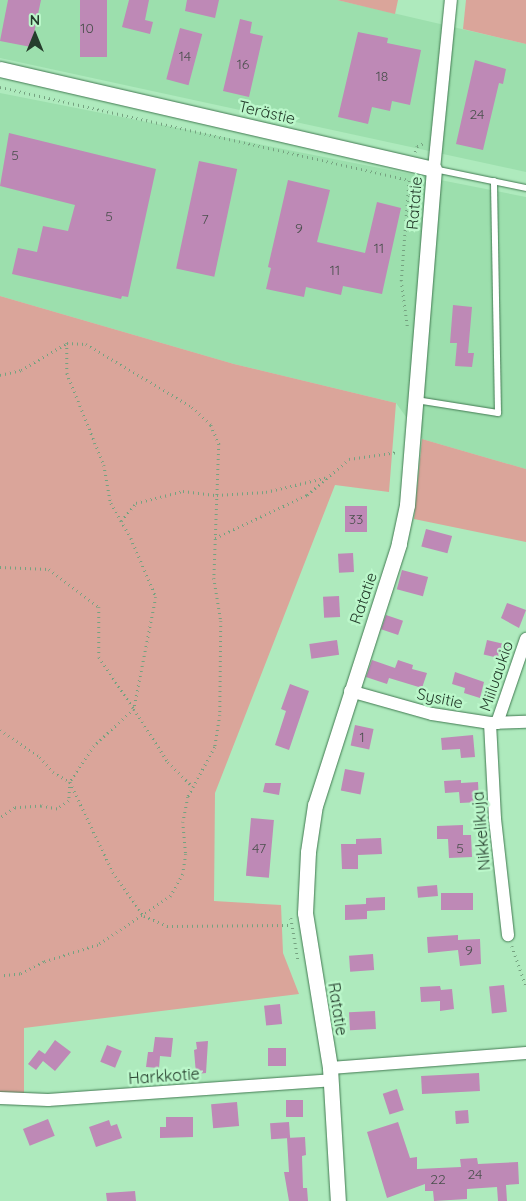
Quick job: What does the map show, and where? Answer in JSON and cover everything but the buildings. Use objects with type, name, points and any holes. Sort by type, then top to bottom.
[{"type":"street","name":"Ratatie","points":[[338,1201],[330,1074],[305,913],[305,881],[315,805],[350,691],[399,544],[407,505],[434,169],[451,0]]},
{"type":"street","name":"Terästie","points":[[0,69],[434,169]]},
{"type":"street","name":"Miiluaukio","points":[[494,723],[526,638]]},
{"type":"street","name":"Sysitie","points":[[350,691],[432,714],[494,723],[526,722]]},
{"type":"street","name":"Nikkelikuja","points":[[494,723],[495,819],[508,935]]},
{"type":"street","name":"Harkkotie","points":[[0,1098],[48,1100],[330,1074],[526,1053]]},
{"type":"lane","name":"Terästie","points":[[434,169],[526,188]]},
{"type":"lane","points":[[416,400],[498,413],[494,181]]},
{"type":"path","points":[[0,87],[408,180]]},
{"type":"path","points":[[408,331],[402,267],[409,193],[408,180],[417,146],[426,140]]},
{"type":"path","points":[[409,193],[422,195]]},
{"type":"path","points":[[402,267],[411,268]]},
{"type":"path","points":[[0,818],[15,808],[41,806],[57,809],[69,801],[70,782],[94,746],[134,709],[156,597],[111,503],[104,465],[67,373],[67,342]]},
{"type":"path","points":[[0,376],[21,370],[67,342],[86,344],[111,356],[192,406],[211,425],[219,444],[214,578],[220,621],[220,715],[215,747],[192,787],[183,822],[186,854],[183,874],[171,896],[144,916],[98,945],[44,962],[20,974],[0,976]]},
{"type":"path","points":[[400,460],[401,442]]},
{"type":"path","points":[[215,538],[307,495],[349,460],[400,452]]},
{"type":"path","points":[[121,521],[136,503],[183,491],[217,495],[266,492],[328,477]]},
{"type":"path","points":[[0,566],[49,570],[99,607],[99,657],[168,762],[192,787]]},
{"type":"path","points":[[0,730],[40,756],[53,772],[70,782],[113,872],[144,916],[167,926],[291,925]]},
{"type":"path","points":[[291,915],[291,925],[299,962]]},
{"type":"path","points":[[508,935],[526,986]]},
{"type":"shaded area","points":[[0,0],[337,0],[526,44],[526,172],[0,58]]},
{"type":"shaded area","points":[[337,0],[398,0],[395,14]]},
{"type":"shaded area","points":[[466,0],[526,0],[526,44],[463,29]]},
{"type":"shaded area","points":[[0,93],[526,197],[526,469],[422,439],[396,403],[234,364],[0,296]]},
{"type":"shaded area","points":[[0,296],[234,364],[396,403],[389,492],[335,485],[215,793],[214,901],[281,905],[283,953],[299,994],[24,1028],[24,1097],[0,1096]]},
{"type":"shaded area","points":[[422,439],[526,469],[526,542],[414,519]]}]
